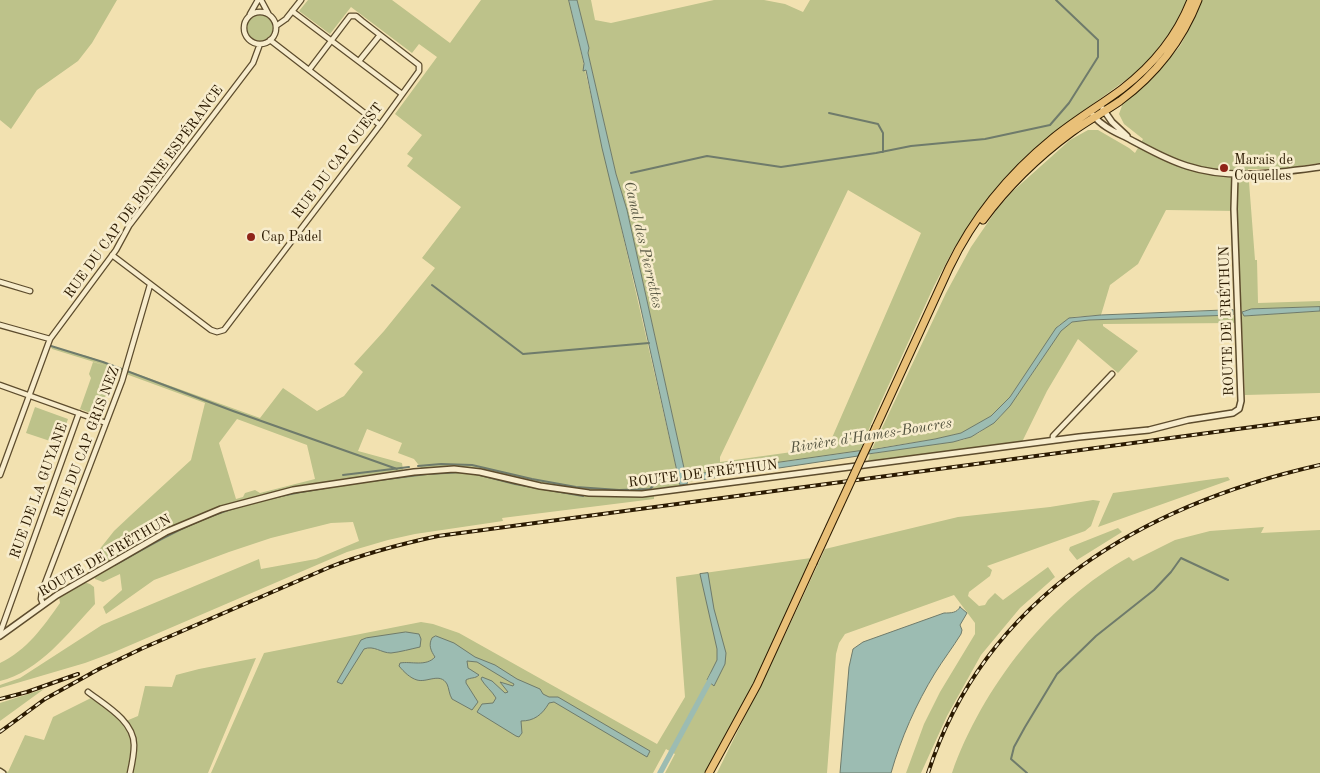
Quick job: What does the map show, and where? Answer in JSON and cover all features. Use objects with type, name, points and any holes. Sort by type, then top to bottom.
[{"type":"main road","points":[[1102,108],[1151,63],[1176,31],[1191,0]]},
{"type":"main road","points":[[709,773],[762,675],[948,268],[962,243],[1001,188],[1048,142],[1143,82],[1162,62],[1185,29],[1198,0]]},
{"type":"street","points":[[260,0],[269,14],[276,26],[275,34],[270,40],[260,44],[250,41],[244,33],[244,22],[260,0]]},
{"type":"street","points":[[276,26],[286,19],[301,0]]},
{"type":"street","points":[[292,11],[402,94]]},
{"type":"street","points":[[249,16],[260,12],[269,14]]},
{"type":"street","points":[[309,70],[350,16],[356,16],[380,35],[359,61]]},
{"type":"street","name":"RUE DU CAP OUEST","points":[[150,285],[211,330],[217,332],[225,328],[419,71],[419,66],[380,35]]},
{"type":"street","points":[[270,40],[380,125]]},
{"type":"street","name":"RUE DU CAP DE BONNE ESPÉRANCE","points":[[0,475],[50,339],[112,256],[129,226],[253,63],[260,44]]},
{"type":"street","points":[[1102,108],[1120,130],[1142,146]]},
{"type":"street","points":[[1092,114],[1105,127],[1162,157],[1186,166],[1214,173],[1235,175],[1320,167]]},
{"type":"street","name":"ROUTE DE FRÉTHUN","points":[[0,634],[84,579],[173,528],[221,509],[302,488],[414,472],[454,469],[480,472],[540,486],[589,493],[628,495],[1053,440],[1153,429],[1188,420],[1232,414],[1239,409],[1241,397],[1234,209],[1235,175]]},
{"type":"street","points":[[112,256],[150,285]]},
{"type":"street","points":[[0,282],[30,291]]},
{"type":"street","name":"RUE DU CAP GRIS NEZ","points":[[44,604],[41,594],[122,381],[150,285]]},
{"type":"street","points":[[0,325],[50,339]]},
{"type":"street","points":[[1053,440],[1053,436],[1112,374]]},
{"type":"street","points":[[0,385],[106,423]]},
{"type":"street","name":"RUE DE LA GUYANE","points":[[0,634],[80,413]]},
{"type":"street","points":[[88,692],[122,719],[131,731],[134,747],[130,773]]},
{"type":"green space","points":[[0,0],[117,0],[92,43],[78,61],[37,90],[11,129],[0,120]]},
{"type":"green space","points":[[308,0],[392,0],[450,43],[481,0],[569,0],[680,485],[654,491],[654,499],[502,518],[503,521],[415,534],[347,552],[112,653],[0,688],[0,685],[20,678],[102,625],[259,559],[261,569],[316,559],[359,541],[353,522],[331,523],[271,538],[154,580],[106,614],[103,607],[122,590],[120,574],[103,582],[95,579],[94,576],[112,565],[99,550],[114,531],[191,460],[205,403],[115,370],[112,377],[116,379],[111,393],[107,392],[98,416],[80,409],[91,378],[89,374],[93,362],[107,366],[52,349],[51,347],[87,356],[260,418],[283,388],[317,411],[344,396],[363,372],[354,364],[384,331],[435,268],[422,258],[461,207],[407,166],[413,158],[407,154],[422,135],[395,114],[437,57],[419,44],[412,53],[351,7],[330,34],[299,11]],"holes":[[[237,419],[307,445],[315,479],[260,493],[255,490],[245,493],[243,497],[236,499],[219,443]],[[367,429],[402,443],[398,453],[414,459],[421,468],[403,470],[402,463],[358,451]]]},
{"type":"green space","points":[[577,0],[591,0],[595,20],[611,23],[714,0],[764,0],[785,4],[803,12],[810,0],[1187,0],[1173,28],[1153,55],[1137,72],[1054,132],[1012,171],[990,196],[954,248],[934,286],[860,451],[700,474],[700,480],[687,482],[688,476],[684,468],[627,210],[616,174],[588,53],[589,48]],"holes":[[[848,190],[921,233],[828,447],[720,462],[720,457]]]},
{"type":"green space","points":[[1201,0],[1320,0],[1320,163],[1279,169],[1248,169],[1255,260],[1257,260],[1258,303],[1320,301],[1320,307],[1251,309],[1243,311],[1244,316],[1320,311],[1320,393],[1245,395],[1237,211],[1166,210],[1138,264],[1110,285],[1101,315],[1073,317],[1059,325],[1010,397],[991,416],[961,433],[872,449],[946,293],[971,247],[997,209],[1013,191],[1070,140],[1088,130],[1098,130],[1135,153],[1143,139],[1124,124],[1119,114],[1123,103],[1151,80],[1180,46],[1196,16]]},
{"type":"green space","points":[[260,15],[269,19],[273,28],[269,37],[260,41],[251,37],[247,28],[251,19]]},
{"type":"green space","points":[[1233,315],[1235,323],[1103,324],[1103,326],[1138,351],[1118,373],[1078,339],[1047,391],[1022,442],[868,461],[870,454],[963,440],[979,433],[1000,417],[1028,380],[1063,327],[1072,322]]},
{"type":"green space","points":[[35,407],[68,419],[59,444],[26,433]]},
{"type":"green space","points":[[1228,477],[1230,480],[1098,527],[1113,493]]},
{"type":"green space","points":[[1093,500],[1100,501],[1091,526],[1085,531],[987,566],[992,570],[990,576],[969,592],[968,596],[979,606],[985,605],[995,593],[1003,600],[1048,567],[1055,577],[1020,608],[981,655],[947,716],[921,773],[906,773],[924,724],[940,692],[975,634],[975,623],[954,595],[845,634],[839,643],[836,654],[827,773],[717,773],[825,549],[958,517],[1050,507]]},
{"type":"green space","points":[[1264,527],[1261,533],[1320,530],[1320,773],[952,773],[965,741],[1000,679],[1046,622],[1072,597],[1100,575],[1129,557],[1133,561],[1175,540],[1210,531]]},
{"type":"green space","points":[[1118,528],[1122,532],[1077,560],[1069,550],[1070,547]]},
{"type":"green space","points":[[811,558],[763,666],[706,773],[665,773],[675,754],[666,749],[653,773],[211,773],[264,653],[421,622],[459,633],[657,744],[685,697],[676,577]]},
{"type":"green space","points":[[84,582],[94,587],[95,604],[64,638],[40,660],[28,669],[0,681],[0,663],[18,652],[34,637],[60,603],[59,597]]},
{"type":"green space","points":[[256,658],[208,773],[0,773],[0,767],[8,772],[25,735],[44,740],[53,717],[95,696],[126,721],[138,716],[145,686],[172,687],[176,675]]},
{"type":"green space","points":[[44,689],[0,721],[0,703]]},
{"type":"water","points":[[569,0],[577,0],[589,48],[588,53],[616,174],[627,210],[684,468],[689,478],[687,484],[680,485],[639,300],[602,148],[586,70],[583,71],[584,64]]},
{"type":"water","points":[[1320,307],[1320,311],[1244,316],[1242,312],[1251,309]]},
{"type":"water","points":[[1233,310],[1233,315],[1072,322],[1061,331],[1010,406],[994,423],[971,437],[953,442],[868,454],[870,450],[961,433],[991,416],[1010,397],[1056,328],[1069,318]]},
{"type":"water","points":[[860,451],[858,456],[700,480],[699,474]]},
{"type":"water","points":[[708,573],[714,609],[726,653],[725,664],[714,686],[707,680],[717,660],[717,649],[700,574]]},
{"type":"water","points":[[960,607],[967,613],[960,625],[961,634],[935,673],[922,697],[904,734],[891,773],[840,773],[849,667],[853,649],[863,642],[944,613],[954,612]]},
{"type":"water","points":[[406,632],[419,634],[421,639],[420,647],[391,653],[371,648],[364,649],[342,684],[337,682],[361,640]]},
{"type":"water","points":[[436,636],[454,643],[475,657],[495,665],[517,679],[540,689],[543,694],[549,697],[558,697],[650,751],[647,757],[554,702],[549,703],[544,711],[537,716],[530,720],[521,721],[522,733],[519,737],[516,736],[477,712],[482,704],[493,703],[496,698],[481,679],[482,677],[492,681],[505,693],[508,692],[500,682],[513,686],[514,684],[477,662],[467,661],[468,668],[479,675],[466,680],[478,702],[472,710],[452,699],[447,684],[441,679],[421,681],[412,678],[399,666],[400,663],[423,663],[435,657],[430,643],[432,638]]},
{"type":"waterway","points":[[631,173],[707,156],[781,167],[911,146],[985,139],[1050,125],[1069,103],[1098,57],[1098,40],[1056,0]]},
{"type":"waterway","points":[[829,113],[878,124],[883,133],[883,152]]},
{"type":"waterway","points":[[432,285],[523,354],[649,343]]},
{"type":"waterway","points":[[51,346],[103,362],[233,411],[397,469]]},
{"type":"waterway","points":[[418,466],[441,464],[472,465],[576,487],[619,490],[650,489],[660,479]]},
{"type":"waterway","points":[[343,475],[409,467]]},
{"type":"waterway","points":[[371,481],[427,474],[463,472]]},
{"type":"waterway","points":[[476,474],[515,484],[583,496]]},
{"type":"waterway","points":[[115,565],[178,531],[234,508],[288,495],[361,482]]},
{"type":"waterway","points":[[1027,773],[1011,759],[1014,747],[1057,674],[1096,636],[1154,590],[1181,558],[1228,580]]},
{"type":"waterway","name":"Canal des Pierrettes","points":[[660,773],[713,675]]},
{"type":"railway","points":[[0,732],[45,699],[99,669],[143,648],[330,567],[370,553],[411,542],[438,536],[1320,418]]},
{"type":"railway","points":[[928,773],[954,710],[989,655],[1032,607],[1081,566],[1135,532],[1194,504],[1256,482],[1320,465]]},
{"type":"railway","points":[[0,699],[27,692],[78,674]]},
{"type":"place","name":"Marais de Coquelles","points":[[1224,168]]},
{"type":"place","name":"Cap Padel","points":[[251,237]]},
{"type":"water label","name":"Rivière d'Hames-Boucres","points":[[871,436]]}]
